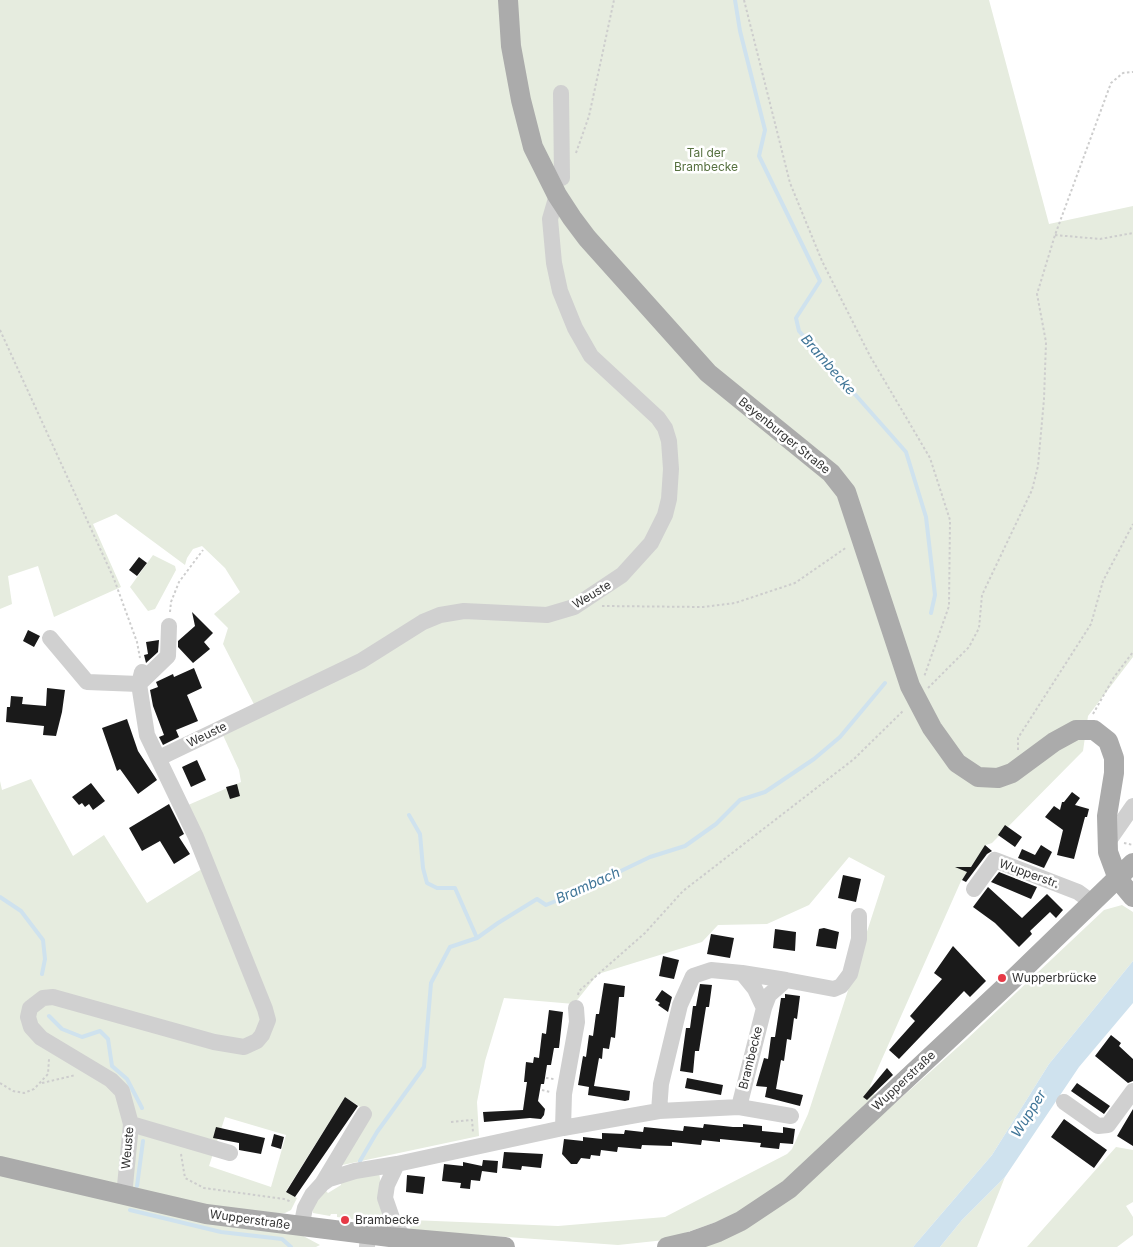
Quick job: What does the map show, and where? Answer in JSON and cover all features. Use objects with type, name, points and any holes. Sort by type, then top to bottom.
[{"type":"main road","name":"Beyenburger Straße","points":[[508,0],[511,46],[533,147],[559,186],[587,238],[708,373],[830,473],[846,492],[892,636],[916,701],[944,747],[965,770],[978,777],[993,778],[1008,775],[1018,770],[1067,734],[1087,728]]},
{"type":"main road","points":[[1087,728],[1104,736],[1112,749],[1114,773],[1107,816],[1108,852],[1118,878],[1133,897]]},
{"type":"main road","name":"Wupperstraße","points":[[667,1247],[693,1241],[718,1232],[740,1221],[789,1189],[1133,864]]},
{"type":"main road","name":"Wupperstraße","points":[[0,1166],[206,1214],[303,1218],[367,1241],[404,1238],[504,1247]]},
{"type":"street","name":"Weuste","points":[[159,758],[360,661],[423,622],[440,615],[464,610],[547,615],[574,607],[622,575],[651,542],[662,523],[669,499],[671,469],[669,441],[665,428],[658,418],[591,356],[575,328],[560,291],[552,254],[550,219],[559,186],[561,93]]},
{"type":"street","points":[[50,638],[87,682],[140,678],[168,656],[168,626]]},
{"type":"street","name":"Weuste","points":[[124,1196],[131,1124],[122,1092],[111,1080],[49,1044],[32,1027],[28,1017],[30,1008],[36,1001],[53,997],[228,1046],[252,1046],[262,1035],[268,1020],[266,1009],[196,837],[147,735],[140,678]]},
{"type":"street","points":[[1108,842],[1133,806]]},
{"type":"street","name":"Wupperstr.","points":[[974,889],[995,860],[1078,892],[1093,903]]},
{"type":"street","points":[[659,1111],[661,1084],[680,1005],[693,976],[703,972],[742,973],[834,989],[841,986],[850,974],[859,939],[859,916]]},
{"type":"street","points":[[742,973],[754,989],[764,1008]]},
{"type":"street","name":"Brambecke","points":[[739,1107],[764,1008],[773,991],[786,980]]},
{"type":"street","points":[[563,1128],[564,1094],[577,1022],[576,1008]]},
{"type":"street","points":[[1064,1102],[1098,1126],[1108,1125],[1133,1090]]},
{"type":"street","name":"Brambecke","points":[[303,1218],[312,1195],[322,1184],[343,1174],[563,1128],[659,1111],[739,1107],[791,1116]]},
{"type":"street","points":[[322,1184],[364,1114]]},
{"type":"street","points":[[131,1124],[230,1153]]},
{"type":"street","points":[[397,1164],[387,1186],[385,1198],[393,1221],[404,1238]]},
{"type":"path","points":[[559,186],[580,145],[589,116],[614,0]]},
{"type":"path","points":[[744,0],[790,183],[822,261],[870,356],[930,458],[950,520],[949,606],[916,701]]},
{"type":"path","points":[[576,1008],[579,991],[645,933],[684,892],[854,759],[900,712],[916,701],[973,641],[979,628],[982,595],[1032,490],[1038,466],[1046,342],[1037,294],[1055,235],[1111,83],[1123,73],[1133,72]]},
{"type":"path","points":[[1055,235],[1100,239],[1133,234]]},
{"type":"path","points":[[0,330],[114,579],[137,642],[140,678]]},
{"type":"path","points":[[1018,770],[1018,738],[1090,624],[1103,581],[1133,524]]},
{"type":"path","points":[[600,606],[703,607],[734,603],[795,583],[848,547],[862,541]]},
{"type":"path","points":[[168,626],[170,602],[179,582],[203,550]]},
{"type":"path","points":[[1087,728],[1099,701],[1133,652]]},
{"type":"path","points":[[42,1083],[48,1074],[49,1044]]},
{"type":"path","points":[[0,1083],[13,1091],[24,1093],[42,1083],[94,1070]]},
{"type":"path","points":[[452,1122],[472,1120],[475,1147]]},
{"type":"path","points":[[180,1139],[181,1160],[185,1178],[204,1188],[284,1199],[303,1218]]},
{"type":"green space","name":"Tal der Brambecke","points":[[0,0],[989,0],[1049,224],[1133,206],[1133,657],[1088,716],[1083,751],[992,843],[986,845],[961,881],[870,1086],[875,1095],[791,1176],[747,1207],[722,1220],[665,1240],[618,1245],[410,1230],[411,1220],[558,1226],[665,1217],[787,1154],[792,1149],[808,1114],[885,876],[849,857],[809,905],[767,924],[718,925],[702,942],[598,974],[574,1004],[504,998],[485,1061],[477,1102],[479,1136],[333,1167],[371,1114],[345,1097],[286,1191],[297,1198],[291,1210],[285,1213],[252,1214],[207,1208],[0,1159],[0,781],[2,790],[31,779],[73,856],[104,835],[147,903],[205,867],[179,809],[241,782],[239,770],[222,733],[259,714],[223,644],[228,628],[214,614],[240,592],[225,568],[202,546],[193,549],[185,565],[116,514],[93,524],[121,587],[54,617],[38,566],[8,576],[12,604],[0,609]],"holes":[[[225,1117],[286,1135],[271,1187],[209,1166]]]},
{"type":"green space","points":[[153,555],[175,566],[176,570],[155,609],[148,611],[130,587]]},
{"type":"green space","points":[[1122,905],[1133,912],[1133,961],[1049,1064],[992,1155],[913,1247],[693,1247],[798,1190],[967,1039],[1104,910]]},
{"type":"green space","points":[[1116,1147],[1133,1150],[1133,1202],[1126,1206],[1133,1217],[1133,1235],[1117,1247],[1027,1247]]},
{"type":"green space","points":[[379,1172],[386,1220],[372,1222],[337,1217],[337,1214],[331,1214],[330,1216],[313,1213],[312,1208],[325,1190],[328,1193],[341,1185],[340,1179]]},
{"type":"green space","points":[[0,1173],[294,1231],[320,1245],[316,1247],[0,1247]]},
{"type":"green space","points":[[1005,1177],[977,1247],[940,1247],[962,1220]]},
{"type":"water","name":"Wupper","points":[[1133,961],[1133,1003],[1079,1067],[1005,1177],[962,1220],[940,1247],[913,1247],[992,1155],[1049,1064]]},
{"type":"building","points":[[139,557],[147,563],[137,576],[129,570]]},
{"type":"building","points":[[192,612],[213,633],[204,642],[210,649],[193,663],[178,647],[178,641],[195,626]]},
{"type":"building","points":[[28,630],[40,636],[34,647],[23,641]]},
{"type":"building","points":[[159,640],[158,652],[146,663],[144,655],[148,654],[146,642]]},
{"type":"building","points":[[194,668],[202,688],[187,695],[198,721],[176,730],[179,737],[163,745],[159,737],[164,735],[153,706],[150,690],[158,687],[156,682],[173,674],[174,677]]},
{"type":"building","points":[[47,688],[65,690],[56,736],[43,735],[44,726],[6,722],[7,707],[10,707],[11,696],[23,697],[22,704],[46,706]]},
{"type":"building","points":[[127,719],[138,751],[157,780],[138,794],[120,769],[117,771],[102,728]]},
{"type":"building","points":[[197,760],[206,780],[191,787],[182,767]]},
{"type":"building","points":[[91,783],[105,801],[93,810],[89,804],[85,807],[82,803],[79,805],[72,797]]},
{"type":"building","points":[[237,784],[240,796],[230,799],[226,787]]},
{"type":"building","points":[[1072,792],[1080,798],[1075,805],[1089,809],[1087,817],[1085,817],[1074,859],[1057,855],[1063,830],[1045,817],[1054,806],[1060,810],[1062,802]]},
{"type":"building","points":[[169,804],[184,834],[179,837],[190,854],[174,864],[160,841],[142,851],[129,828]]},
{"type":"building","points":[[1005,825],[1022,837],[1015,847],[998,835]]},
{"type":"building","points":[[985,845],[992,851],[987,854],[966,882],[962,880],[967,872],[955,867],[971,867]]},
{"type":"building","points":[[1041,845],[1052,852],[1044,868],[1018,858],[1022,849],[1035,855]]},
{"type":"building","points":[[999,872],[1037,887],[1031,899],[991,882]]},
{"type":"building","points":[[843,875],[861,879],[856,902],[838,898]]},
{"type":"building","points":[[988,887],[1022,918],[1047,894],[1063,910],[1056,918],[1050,912],[1030,931],[1032,934],[1019,947],[995,923],[973,907]]},
{"type":"building","points":[[824,928],[839,932],[836,949],[816,946],[819,929]]},
{"type":"building","points":[[775,929],[796,932],[795,951],[773,948]]},
{"type":"building","points":[[711,934],[734,938],[730,958],[707,954]]},
{"type":"building","points":[[953,946],[986,981],[970,997],[964,991],[899,1059],[889,1050],[915,1021],[910,1016],[942,979],[934,973]]},
{"type":"building","points":[[663,956],[679,960],[674,979],[659,976]]},
{"type":"building","points":[[604,983],[625,986],[624,997],[619,997],[615,1038],[611,1037],[609,1049],[603,1048],[602,1059],[599,1058],[594,1086],[630,1091],[629,1100],[625,1101],[588,1095],[589,1087],[578,1085],[583,1056],[586,1057],[589,1035],[593,1036],[596,1014],[599,1014]]},
{"type":"building","points":[[700,984],[712,985],[709,1007],[706,1007],[699,1051],[695,1051],[693,1073],[680,1071],[686,1028],[690,1028],[693,1006],[696,1006]]},
{"type":"building","points":[[662,990],[672,997],[668,1012],[658,1005],[660,1003],[655,1000]]},
{"type":"building","points":[[785,994],[800,996],[797,1019],[794,1018],[791,1040],[787,1039],[784,1061],[781,1060],[776,1089],[803,1095],[800,1106],[765,1097],[767,1087],[756,1086],[764,1058],[768,1059],[771,1037],[775,1037],[781,998],[785,998]]},
{"type":"building","points":[[549,1010],[563,1012],[559,1048],[554,1048],[551,1065],[547,1065],[544,1084],[541,1084],[538,1101],[545,1109],[544,1115],[541,1119],[530,1118],[484,1122],[483,1112],[523,1110],[527,1082],[524,1082],[526,1062],[533,1063],[534,1057],[539,1058],[542,1033],[546,1034]]},
{"type":"building","points":[[1111,1035],[1121,1043],[1119,1046],[1133,1059],[1133,1081],[1128,1083],[1095,1056]]},
{"type":"building","points":[[887,1068],[893,1075],[867,1100],[863,1097]]},
{"type":"building","points":[[687,1078],[723,1085],[721,1095],[685,1088]]},
{"type":"building","points":[[1077,1083],[1110,1106],[1104,1114],[1071,1091]]},
{"type":"building","points":[[345,1097],[358,1106],[295,1197],[286,1192]]},
{"type":"building","points":[[1133,1109],[1133,1146],[1117,1136]]},
{"type":"building","points":[[1064,1119],[1107,1150],[1094,1168],[1051,1137]]},
{"type":"building","points":[[704,1124],[733,1127],[743,1127],[743,1124],[762,1126],[762,1131],[783,1133],[783,1127],[795,1129],[793,1144],[780,1143],[779,1149],[760,1147],[761,1143],[720,1139],[720,1142],[702,1140],[701,1145],[672,1142],[672,1146],[642,1145],[641,1149],[618,1147],[617,1152],[601,1150],[600,1156],[591,1155],[590,1159],[581,1158],[577,1164],[571,1164],[562,1154],[564,1139],[583,1141],[583,1137],[602,1139],[602,1133],[624,1134],[625,1130],[643,1132],[644,1127],[683,1131],[684,1126],[703,1128]]},
{"type":"building","points":[[216,1127],[265,1138],[261,1154],[239,1150],[239,1143],[213,1138]]},
{"type":"building","points":[[274,1134],[284,1137],[281,1149],[271,1146]]},
{"type":"building","points":[[504,1152],[543,1154],[541,1168],[522,1166],[521,1170],[502,1168]]},
{"type":"building","points":[[483,1160],[498,1161],[497,1173],[482,1171],[480,1181],[471,1180],[470,1189],[460,1188],[461,1183],[442,1181],[444,1164],[463,1166],[463,1162],[482,1166]]},
{"type":"building","points":[[407,1175],[425,1177],[423,1194],[406,1192]]},
{"type":"waterway","name":"Brambecke","points":[[735,0],[740,31],[765,130],[759,156],[820,281],[796,318],[799,331],[906,452],[926,517],[935,595],[931,613]]},
{"type":"waterway","name":"Brambach","points":[[360,1161],[377,1132],[424,1067],[431,983],[450,947],[477,938],[537,899],[546,905],[650,857],[685,846],[716,824],[740,800],[765,792],[814,759],[840,737],[885,683]]},
{"type":"waterway","points":[[409,815],[420,834],[423,868],[427,883],[437,888],[455,888],[477,938]]},
{"type":"waterway","points":[[0,897],[21,911],[43,940],[45,959],[42,974]]},
{"type":"waterway","points":[[49,1016],[62,1029],[82,1037],[100,1031],[108,1039],[112,1066],[127,1079],[142,1108]]},
{"type":"waterway","points":[[137,1186],[143,1141]]},
{"type":"waterway","points":[[130,1210],[221,1232],[282,1239],[291,1247]]},
{"type":"place","name":"Wupperbrücke","points":[[1002,978]]},
{"type":"place","name":"Brambecke","points":[[345,1220]]}]
